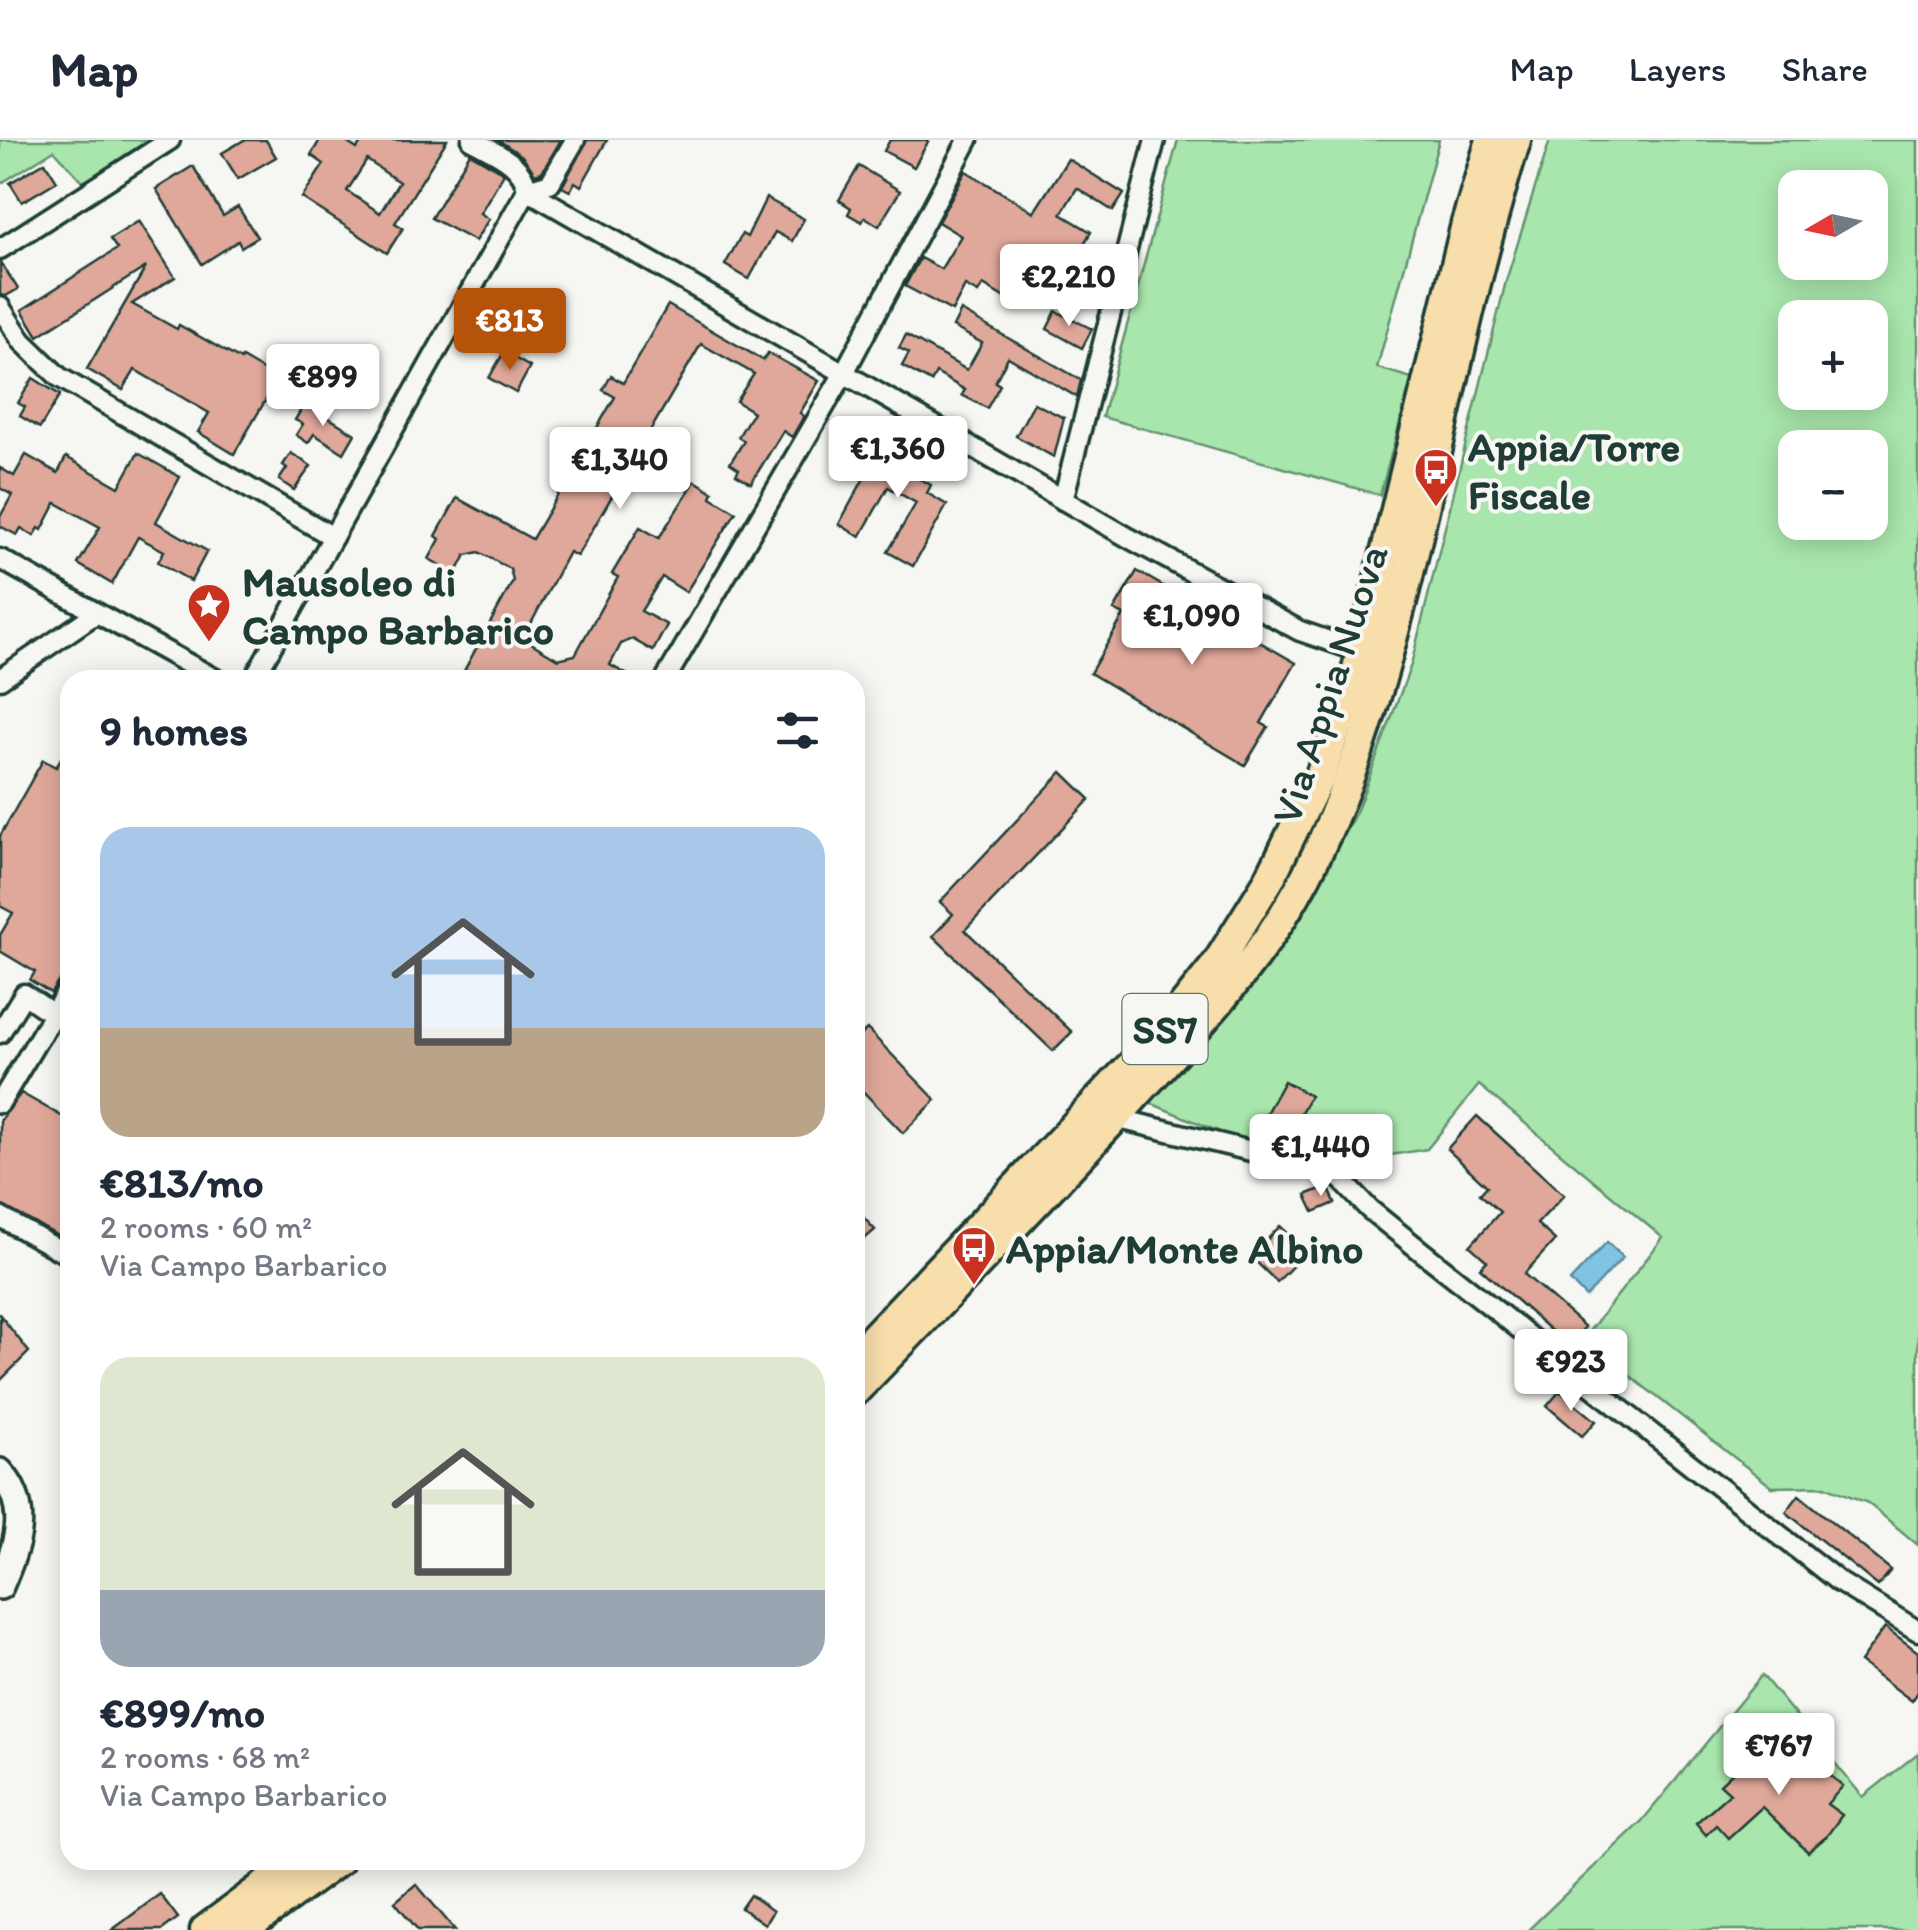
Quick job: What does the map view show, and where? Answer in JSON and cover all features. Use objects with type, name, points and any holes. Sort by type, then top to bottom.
[{"type":"main road","name":"Via Appia Nuova","points":[[868,1346],[1160,1035],[1216,965],[1269,880],[1374,656],[1466,224],[1491,140]]},
{"type":"main road","name":"Via Appia Nuova","points":[[868,1346],[1115,1118],[1240,979],[1311,866],[1339,800],[1374,656],[1516,140]]},
{"type":"main road","points":[[205,1930],[286,1870]]},
{"type":"main road","points":[[244,1930],[325,1870]]},
{"type":"street","points":[[0,249],[170,140]]},
{"type":"street","points":[[472,140],[518,170],[527,190],[1063,500],[1300,631],[1374,656]]},
{"type":"street","points":[[259,670],[527,190],[550,183],[575,140]]},
{"type":"street","points":[[671,670],[844,373],[968,140]]},
{"type":"street","points":[[1063,500],[1156,140]]},
{"type":"street","points":[[0,307],[22,341],[60,376],[333,537]]},
{"type":"street","points":[[0,559],[198,670]]},
{"type":"street","points":[[0,679],[94,614]]},
{"type":"street","points":[[0,1033],[24,994],[53,1014]]},
{"type":"street","points":[[0,1102],[60,1002]]},
{"type":"street","points":[[1115,1118],[1332,1171],[1421,1251],[1839,1582],[1918,1631]]},
{"type":"street","points":[[0,1217],[60,1250]]},
{"type":"street","points":[[0,1472],[14,1492],[21,1515],[0,1586]]},
{"type":"green space","points":[[0,140],[148,140],[84,183],[54,150],[0,184]]},
{"type":"green space","points":[[1178,140],[1439,140],[1377,368],[1412,378],[1380,495],[1102,417]]},
{"type":"green space","points":[[1550,140],[1918,140],[1918,1545],[1868,1503],[1825,1486],[1772,1487],[1583,1339],[1663,1238],[1479,1085],[1427,1149],[1342,1163],[1270,1153],[1150,1103],[1231,1013],[1276,954],[1310,900],[1357,810],[1411,665],[1506,281]]},
{"type":"green space","points":[[1762,1675],[1863,1797],[1918,1753],[1918,1930],[1528,1930],[1642,1821]]},
{"type":"water","points":[[1607,1242],[1623,1257],[1586,1297],[1570,1281]]},
{"type":"building","points":[[244,140],[266,140],[276,157],[238,179],[222,153]]},
{"type":"building","points":[[320,140],[343,140],[357,149],[363,140],[447,140],[395,223],[403,228],[387,253],[302,198],[324,164],[311,155]],"holes":[[[367,160],[399,182],[380,213],[347,191]]]},
{"type":"building","points":[[498,140],[561,140],[542,172],[535,174],[522,156]]},
{"type":"building","points":[[587,140],[607,140],[581,186],[575,182],[570,191],[562,187]]},
{"type":"building","points":[[890,140],[929,140],[914,167],[884,151]]},
{"type":"building","points":[[470,153],[504,173],[480,213],[489,219],[475,241],[431,218]]},
{"type":"building","points":[[1068,159],[1124,194],[1113,211],[1077,188],[1061,214],[1091,232],[1075,259],[1063,251],[1044,283],[1032,276],[1015,304],[983,285],[978,293],[965,286],[952,311],[905,286],[920,258],[941,269],[961,236],[938,222],[966,171],[1034,212]]},
{"type":"building","points":[[45,162],[57,181],[22,202],[10,183]]},
{"type":"building","points":[[193,166],[223,216],[238,207],[257,237],[241,247],[238,241],[202,264],[156,189]]},
{"type":"building","points":[[859,166],[900,191],[879,226],[865,217],[862,222],[848,214],[851,208],[839,200]]},
{"type":"building","points":[[766,198],[804,219],[792,241],[775,232],[749,279],[725,265],[742,234],[747,237]]},
{"type":"building","points":[[139,221],[175,277],[132,304],[278,379],[234,454],[198,432],[209,413],[135,370],[123,390],[87,369],[146,267],[38,336],[22,310],[117,249],[110,239]]},
{"type":"building","points":[[0,261],[18,289],[6,296],[0,295]]},
{"type":"building","points":[[668,305],[763,360],[768,353],[819,381],[800,413],[804,416],[792,437],[783,431],[751,483],[736,474],[739,469],[730,463],[744,441],[738,437],[753,412],[736,401],[754,374],[701,344],[577,556],[569,552],[527,631],[531,643],[558,659],[575,655],[618,577],[612,574],[640,527],[659,538],[695,481],[713,492],[711,497],[736,512],[686,592],[662,577],[641,611],[667,625],[653,651],[632,639],[621,644],[610,665],[619,670],[464,670],[513,581],[510,569],[479,552],[466,555],[456,574],[429,559],[440,539],[436,536],[457,498],[532,539],[615,397],[603,390],[611,376],[623,383]]},
{"type":"building","points":[[961,311],[1081,380],[1077,397],[1008,357],[995,382],[1000,385],[987,408],[962,395],[965,390],[936,373],[931,382],[902,366],[909,353],[899,348],[906,335],[967,370],[982,343],[953,327]]},
{"type":"building","points":[[1056,311],[1092,329],[1082,348],[1047,329]]},
{"type":"building","points":[[504,352],[530,367],[516,393],[489,378]]},
{"type":"building","points":[[33,378],[60,395],[40,428],[20,416],[25,407],[18,403]]},
{"type":"building","points":[[305,403],[355,434],[344,453],[314,434],[308,443],[296,435],[303,424],[295,420]]},
{"type":"building","points":[[1034,403],[1064,418],[1054,457],[1016,436]]},
{"type":"building","points":[[909,433],[928,444],[911,474],[931,485],[927,493],[947,505],[913,566],[888,552],[916,503],[888,487],[860,537],[839,524],[874,460],[890,468]]},
{"type":"building","points":[[138,453],[180,477],[156,522],[207,551],[191,581],[158,562],[164,551],[138,537],[112,584],[78,564],[100,527],[56,503],[42,530],[39,528],[34,536],[21,528],[17,535],[0,526],[0,517],[12,495],[0,488],[0,468],[14,476],[26,455],[58,473],[66,457],[119,487]]},
{"type":"building","points":[[291,453],[311,466],[294,490],[279,480]]},
{"type":"building","points":[[1137,571],[1296,663],[1261,723],[1268,727],[1245,765],[1090,673],[1124,615],[1114,610]]},
{"type":"building","points":[[43,760],[56,767],[60,760],[60,979],[51,993],[30,980],[35,972],[0,951],[0,935],[13,913],[0,906],[0,836]]},
{"type":"building","points":[[1062,772],[1090,799],[965,930],[1072,1032],[1053,1051],[933,936],[953,914],[940,902]]},
{"type":"building","points":[[865,1031],[936,1100],[903,1133],[865,1093]]},
{"type":"building","points":[[1284,1081],[1310,1096],[1284,1143],[1258,1128]]},
{"type":"building","points":[[21,1093],[60,1115],[60,1237],[0,1205],[0,1121]]},
{"type":"building","points":[[1477,1116],[1564,1195],[1537,1224],[1555,1240],[1524,1274],[1585,1327],[1568,1346],[1480,1268],[1487,1261],[1470,1246],[1500,1212],[1480,1194],[1487,1186],[1447,1149]]},
{"type":"building","points":[[1328,1186],[1335,1203],[1314,1212],[1306,1195]]},
{"type":"building","points":[[865,1219],[875,1230],[865,1238]]},
{"type":"building","points":[[1280,1226],[1307,1251],[1277,1282],[1251,1257]]},
{"type":"building","points":[[0,1315],[29,1352],[0,1381]]},
{"type":"building","points":[[1560,1391],[1596,1421],[1582,1436],[1547,1406]]},
{"type":"building","points":[[1799,1495],[1891,1570],[1878,1586],[1786,1512]]},
{"type":"building","points":[[1885,1627],[1918,1652],[1918,1692],[1912,1701],[1860,1662]]},
{"type":"building","points":[[1793,1745],[1843,1786],[1827,1804],[1842,1815],[1826,1837],[1808,1852],[1762,1807],[1728,1838],[1716,1825],[1706,1835],[1696,1823],[1730,1793],[1720,1784],[1754,1752],[1775,1767]]},
{"type":"building","points":[[416,1884],[455,1930],[418,1930],[395,1902]]},
{"type":"building","points":[[160,1894],[178,1918],[162,1930],[112,1930]]},
{"type":"building","points":[[750,1895],[773,1911],[765,1924],[741,1908]]},
{"type":"place","name":"Appia/Torre Fiscale","points":[[1436,508]]},
{"type":"place","name":"Mausoleo di Campo Barbarico","points":[[209,643]]},
{"type":"place","name":"Appia/Monte Albino","points":[[974,1286]]}]
